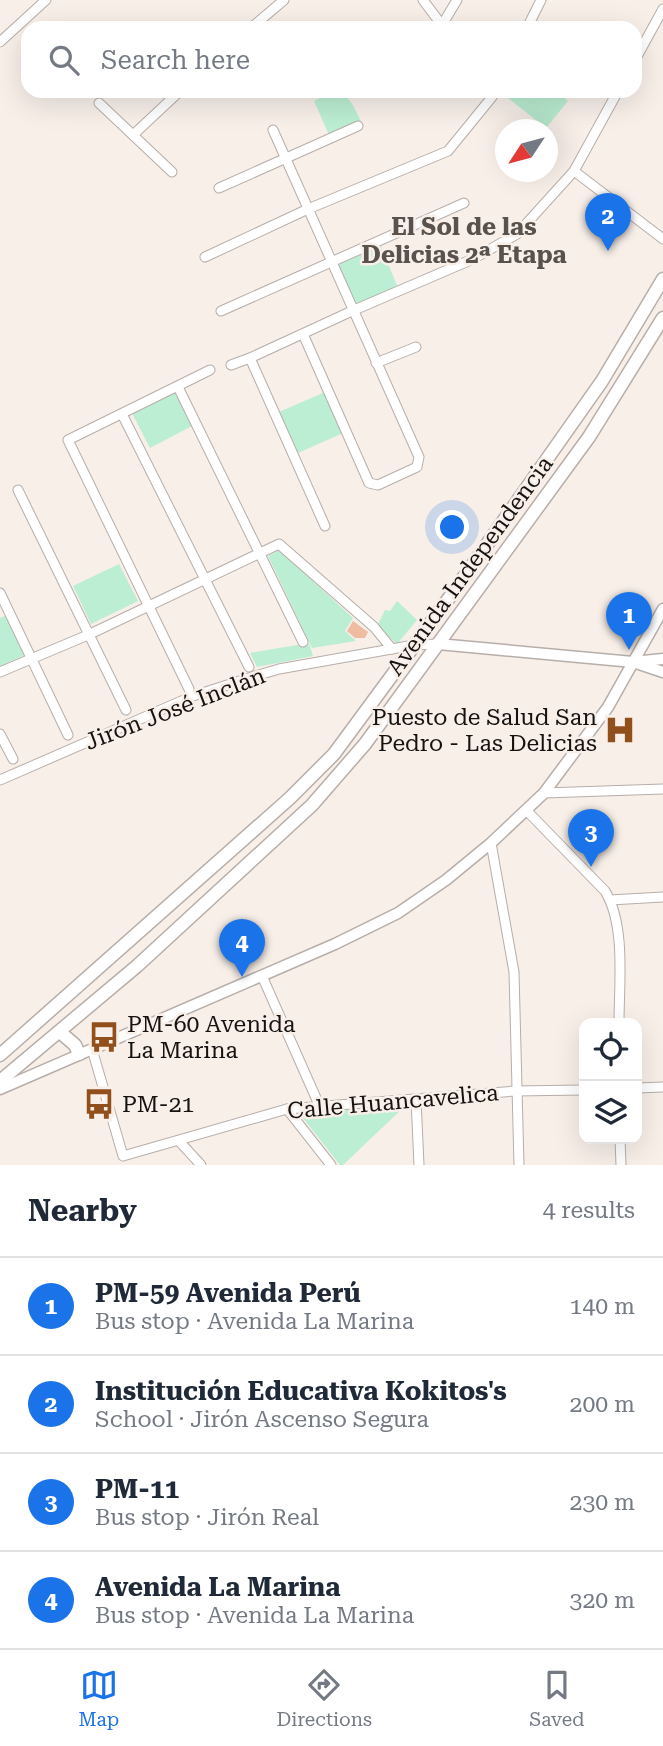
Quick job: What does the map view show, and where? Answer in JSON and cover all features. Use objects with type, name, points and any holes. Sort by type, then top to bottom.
[{"type":"main road","name":"Avenida Independencia","points":[[0,1055],[289,798],[334,754],[608,372],[663,279]]},
{"type":"main road","name":"Avenida Independencia","points":[[0,1081],[188,919],[312,805],[365,744],[589,437],[663,318]]},
{"type":"main road","points":[[632,331],[649,341]]},
{"type":"main road","points":[[608,372],[624,382]]},
{"type":"main road","points":[[514,505],[531,516]]},
{"type":"main road","points":[[349,733],[365,744]]},
{"type":"main road","points":[[172,902],[188,919]]},
{"type":"main road","points":[[60,1032],[75,1045],[79,1055]]},
{"type":"street","points":[[23,21],[46,0]]},
{"type":"street","points":[[259,21],[284,0]]},
{"type":"street","points":[[423,0],[439,21]]},
{"type":"street","points":[[446,21],[457,0]]},
{"type":"street","points":[[530,21],[541,0]]},
{"type":"street","points":[[642,47],[663,9]]},
{"type":"street","points":[[0,42],[21,23]]},
{"type":"street","points":[[133,135],[173,98]]},
{"type":"street","points":[[205,257],[308,209],[448,151],[491,98]]},
{"type":"street","points":[[231,365],[473,259],[517,234],[574,171],[614,98]]},
{"type":"street","points":[[99,103],[172,172]]},
{"type":"street","points":[[219,188],[358,126]]},
{"type":"street","points":[[273,130],[419,460],[414,468],[375,486],[367,480],[303,334]]},
{"type":"street","points":[[574,171],[663,239]]},
{"type":"street","points":[[221,311],[464,203]]},
{"type":"street","points":[[376,362],[416,346]]},
{"type":"street","points":[[250,358],[325,526]]},
{"type":"street","points":[[189,689],[68,440],[210,370]]},
{"type":"street","points":[[178,387],[303,642]]},
{"type":"street","points":[[122,414],[248,667]]},
{"type":"street","points":[[18,490],[126,710]]},
{"type":"street","points":[[0,673],[88,635],[279,544],[374,627],[392,649]]},
{"type":"street","points":[[0,593],[68,735]]},
{"type":"street","points":[[0,1090],[335,944],[398,913],[446,880],[491,843],[544,793],[608,707],[663,609]]},
{"type":"street","points":[[438,644],[633,662],[663,659]]},
{"type":"street","name":"Jirón José Inclán","points":[[0,780],[193,696],[279,669],[414,645],[438,644]]},
{"type":"street","points":[[633,662],[663,672]]},
{"type":"street","points":[[0,734],[13,759]]},
{"type":"street","points":[[544,793],[663,789]]},
{"type":"street","points":[[526,810],[598,883],[611,900],[619,941],[619,1018]]},
{"type":"street","points":[[491,843],[513,972],[519,1165]]},
{"type":"street","points":[[611,900],[663,897]]},
{"type":"street","points":[[262,976],[320,1107]]},
{"type":"street","name":"Calle Huancavelica","points":[[92,1049],[123,1156],[287,1110],[515,1091],[579,1090]]},
{"type":"street","points":[[642,1088],[663,1087]]},
{"type":"street","points":[[416,1099],[419,1165]]},
{"type":"street","points":[[287,1110],[331,1165]]},
{"type":"street","points":[[179,1141],[201,1165]]},
{"type":"street","points":[[620,1144],[621,1165]]},
{"type":"green space","points":[[320,98],[346,98],[361,121],[329,135],[314,101]]},
{"type":"green space","points":[[508,98],[564,98],[568,101],[553,119],[535,119]]},
{"type":"green space","points":[[380,244],[398,288],[355,307],[336,262]]},
{"type":"green space","points":[[177,391],[192,426],[150,448],[132,413]]},
{"type":"green space","points":[[325,392],[343,433],[298,453],[279,412]]},
{"type":"green space","points":[[279,550],[353,618],[345,631],[356,641],[312,648],[268,556]]},
{"type":"green space","points":[[119,564],[138,601],[91,624],[73,586]]},
{"type":"green space","points":[[397,601],[417,620],[397,644],[377,626],[385,610],[390,611]]},
{"type":"green space","points":[[7,615],[25,655],[0,666],[0,618]]},
{"type":"green space","points":[[309,643],[313,656],[257,667],[250,653]]},
{"type":"green space","points":[[405,1106],[343,1165],[340,1165],[299,1113]]},
{"type":"building","points":[[353,621],[368,632],[365,638],[355,638],[347,631]]},
{"type":"place","name":"Institución Educativa Kokitos's","points":[[608,251]]},
{"type":"place","name":"PM-59 Avenida Perú","points":[[629,650]]},
{"type":"place","name":"Puesto de Salud San Pedro - Las Delicias","points":[[620,730]]},
{"type":"place","name":"PM-11","points":[[591,867]]},
{"type":"place","name":"Avenida La Marina","points":[[242,977]]},
{"type":"place","name":"PM-60 Avenida La Marina","points":[[104,1037]]},
{"type":"place","name":"PM-21","points":[[99,1104]]},
{"type":"district","name":"El Sol de las Delicias 2ª Etapa","points":[[464,241]]}]
